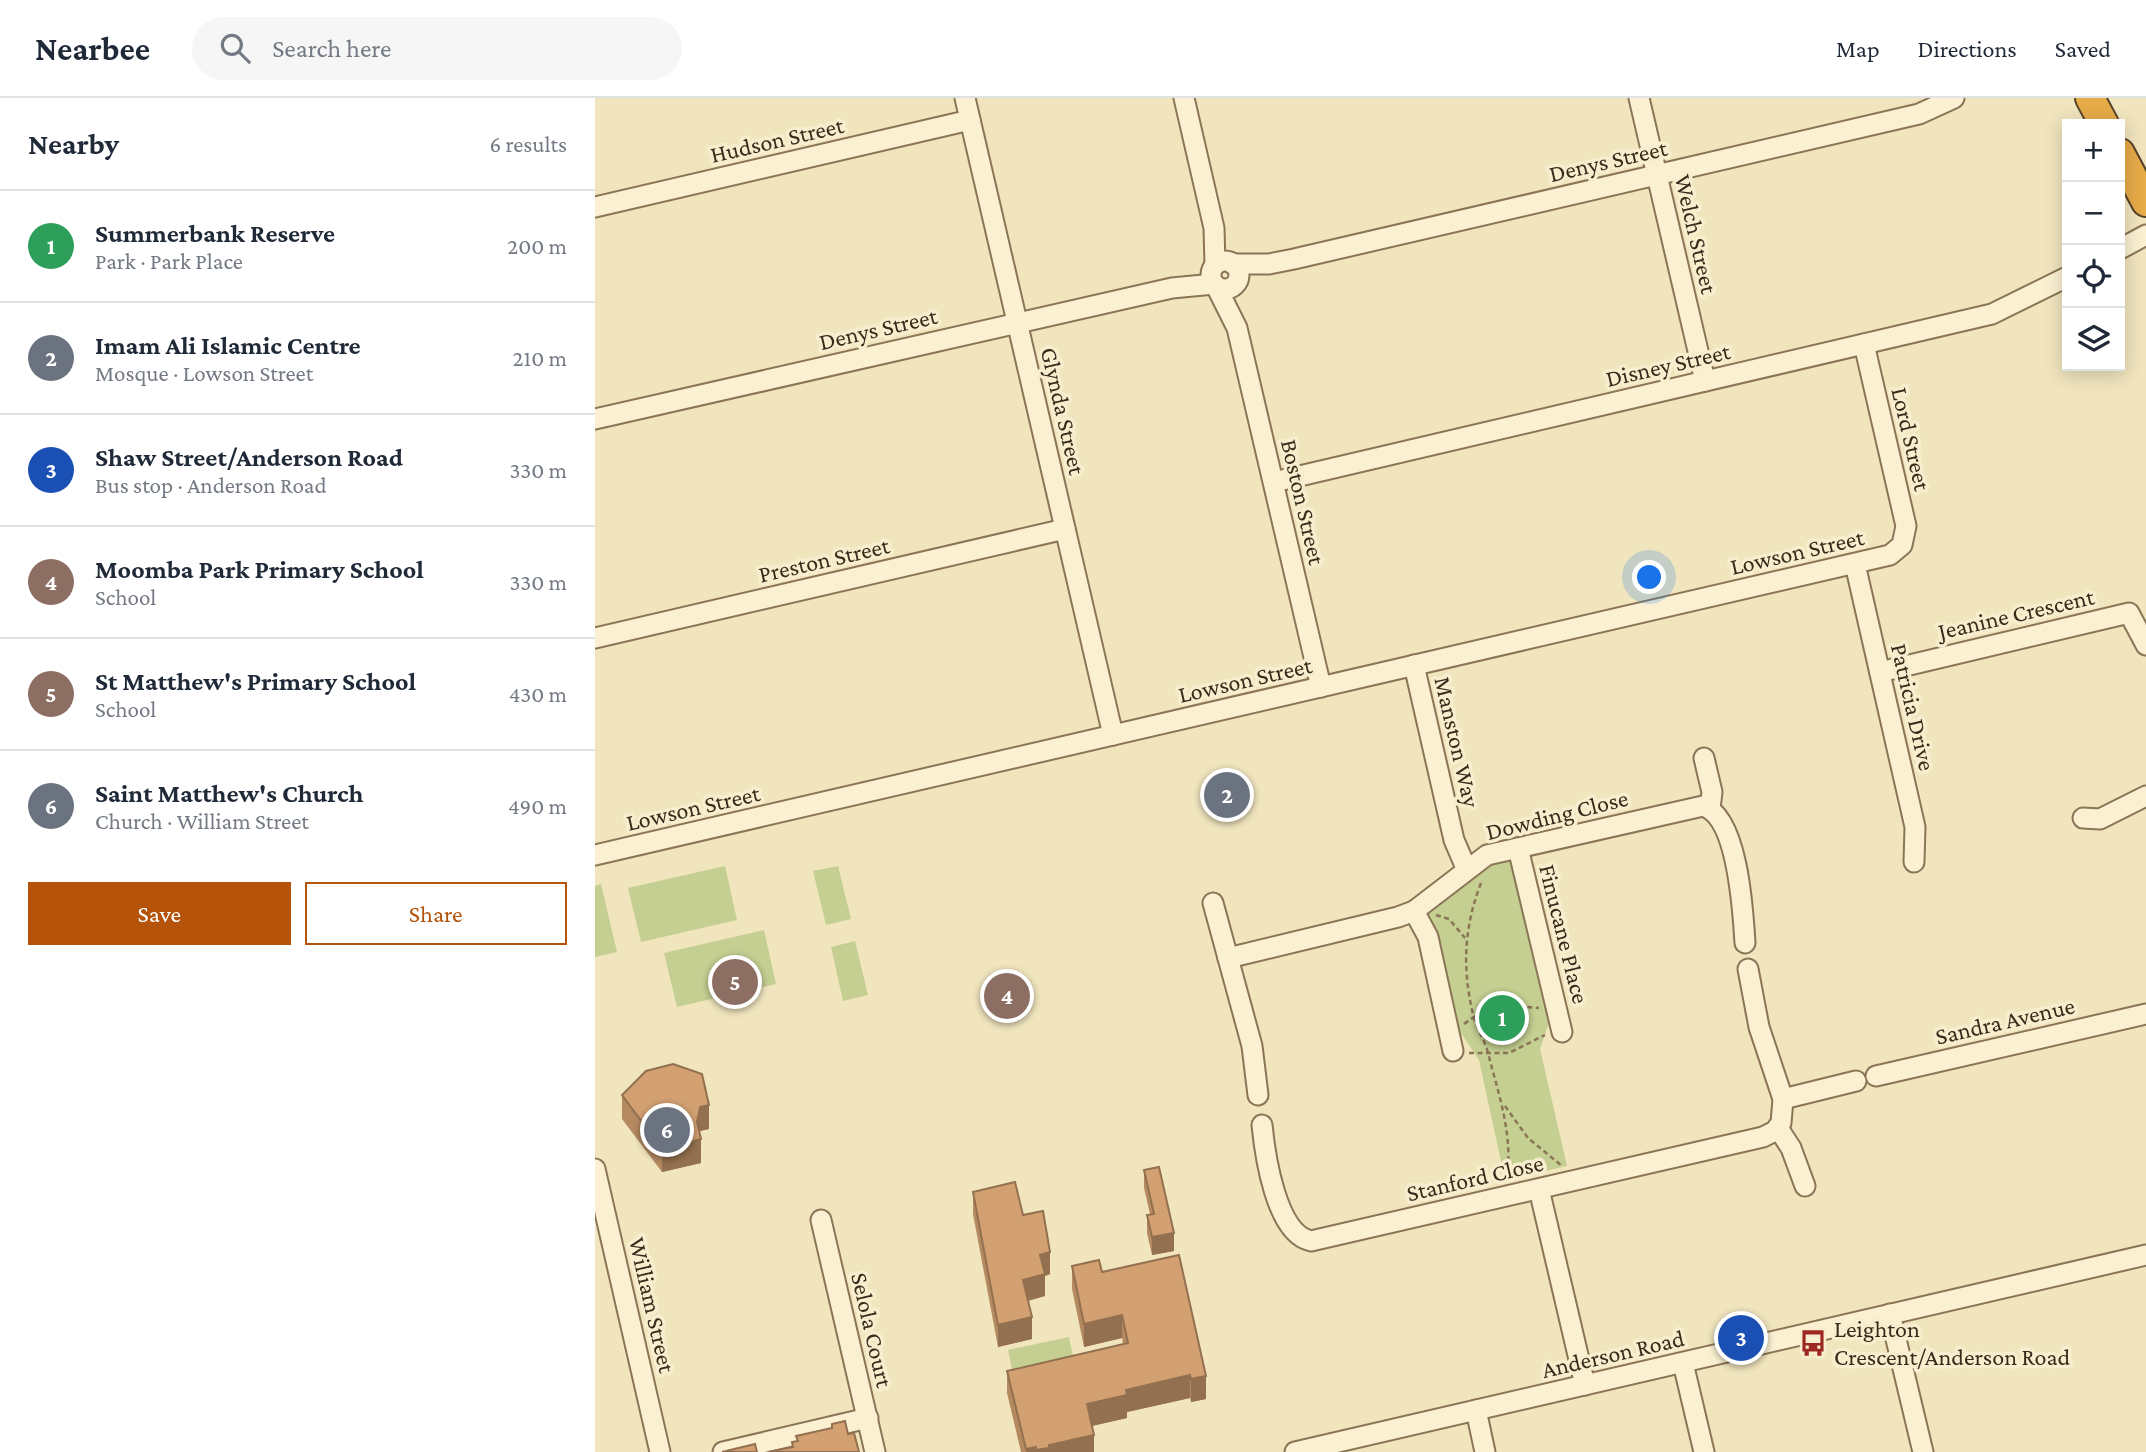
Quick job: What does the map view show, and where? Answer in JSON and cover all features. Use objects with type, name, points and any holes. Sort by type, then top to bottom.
[{"type":"highway","points":[[2090,98],[2101,119]]},
{"type":"highway","points":[[2125,162],[2146,202]]},
{"type":"street","name":"Glynda Street","points":[[965,98],[1113,735]]},
{"type":"street","name":"Boston Street","points":[[1184,98],[1321,687]]},
{"type":"street","name":"Welch Street","points":[[1639,98],[1705,381]]},
{"type":"street","name":"Denys Street","points":[[595,419],[1919,114],[1954,98]]},
{"type":"street","name":"Hudson Street","points":[[595,207],[970,120]]},
{"type":"street","points":[[2125,246],[2146,234]]},
{"type":"street","name":"Disney Street","points":[[1273,482],[1992,314],[2062,279]]},
{"type":"street","name":"Lord Street","points":[[1864,344],[1906,526],[1902,545]]},
{"type":"street","name":"Preston Street","points":[[595,638],[1065,529]]},
{"type":"street","name":"Lowson Street","points":[[595,855],[1855,564],[1891,555],[1902,545]]},
{"type":"street","name":"Patricia Drive","points":[[1855,564],[1915,827],[1914,862]]},
{"type":"street","name":"Jeanine Crescent","points":[[1880,672],[2129,613],[2146,645]]},
{"type":"street","name":"Manston Way","points":[[1414,665],[1454,840],[1474,874]]},
{"type":"street","points":[[1704,758],[1712,792],[1710,808],[1720,818],[1734,861],[1745,943]]},
{"type":"street","points":[[2083,818],[2100,819],[2146,796]]},
{"type":"street","name":"Dowding Close","points":[[1228,958],[1423,912],[1474,874],[1487,855],[1696,806],[1710,808]]},
{"type":"street","name":"Finucane Place","points":[[1518,848],[1561,1030]]},
{"type":"street","points":[[1213,903],[1252,1046],[1258,1095]]},
{"type":"street","points":[[1423,912],[1453,1051]]},
{"type":"street","points":[[1748,970],[1759,1027],[1783,1099],[1784,1114],[1779,1128],[1791,1148],[1805,1186]]},
{"type":"street","name":"Sandra Avenue","points":[[1876,1076],[2146,1014]]},
{"type":"street","points":[[1783,1099],[1856,1081]]},
{"type":"street","name":"Stanford Close","points":[[1262,1125],[1276,1193],[1288,1224],[1301,1239],[1322,1239],[1539,1189],[1762,1137],[1779,1128]]},
{"type":"street","name":"William Street","points":[[595,1169],[660,1452]]},
{"type":"street","points":[[1539,1189],[1585,1385]]},
{"type":"street","name":"Selola Court","points":[[821,1220],[875,1452]]},
{"type":"street","name":"Anderson Road","points":[[1295,1452],[2146,1255]]},
{"type":"street","points":[[1890,1314],[1923,1452]]},
{"type":"street","points":[[1683,1363],[1704,1452]]},
{"type":"street","points":[[1476,1410],[1485,1452]]},
{"type":"street","points":[[723,1452],[868,1418]]},
{"type":"path","points":[[1474,874],[1472,907],[1465,938],[1473,1017],[1503,1103],[1509,1139],[1507,1179],[1511,1195]]},
{"type":"path","points":[[1423,912],[1449,919],[1465,938]]},
{"type":"path","points":[[1447,1029],[1462,1026],[1473,1017],[1500,1005],[1556,1006]]},
{"type":"path","points":[[1453,1051],[1488,1054],[1517,1051],[1561,1030]]},
{"type":"path","points":[[1503,1103],[1528,1138],[1564,1167],[1569,1181]]},
{"type":"green space","points":[[1504,859],[1513,862],[1552,1014],[1540,1049],[1567,1166],[1505,1180],[1479,1060],[1453,1021],[1425,921],[1426,913],[1473,869]]},
{"type":"green space","points":[[725,866],[737,920],[641,942],[628,888]]},
{"type":"green space","points":[[838,866],[851,919],[826,925],[813,871]]},
{"type":"green space","points":[[601,884],[617,952],[595,957],[595,886]]},
{"type":"green space","points":[[764,930],[776,984],[677,1007],[664,953]]},
{"type":"green space","points":[[855,941],[868,995],[843,1001],[831,947]]},
{"type":"green space","points":[[1069,1337],[1076,1371],[1015,1384],[1008,1350]]},
{"type":"building","points":[[673,1064],[702,1074],[709,1105],[700,1107],[697,1122],[701,1139],[662,1149],[622,1095],[646,1071]]},
{"type":"building","points":[[1159,1167],[1174,1233],[1152,1237],[1147,1215],[1154,1214],[1144,1170]]},
{"type":"building","points":[[1015,1182],[1023,1215],[1043,1211],[1050,1252],[1040,1255],[1045,1274],[1023,1280],[1032,1317],[998,1325],[973,1192]]},
{"type":"building","points":[[1179,1255],[1206,1376],[1191,1379],[1190,1375],[1126,1390],[1127,1395],[1087,1404],[1094,1435],[1049,1445],[1049,1448],[1026,1449],[1007,1371],[1128,1343],[1122,1315],[1084,1324],[1072,1266],[1099,1260],[1102,1272]]},
{"type":"building","points":[[845,1421],[848,1434],[854,1433],[859,1452],[768,1452],[793,1447],[792,1442],[798,1441],[796,1436],[832,1428],[832,1424]]},
{"type":"building","points":[[755,1444],[757,1452],[722,1452]]},
{"type":"place","name":"Imam Ali Islamic Centre","points":[[1227,795]]},
{"type":"place","name":"St Matthew's Primary School","points":[[735,982]]},
{"type":"place","name":"Moomba Park Primary School","points":[[1007,996]]},
{"type":"place","name":"Summerbank Reserve","points":[[1502,1018]]},
{"type":"place","name":"Saint Matthew's Church","points":[[667,1130]]},
{"type":"place","name":"Shaw Street/Anderson Road","points":[[1741,1338]]},
{"type":"place","name":"Leighton Crescent/Anderson Road","points":[[1813,1343]]}]
